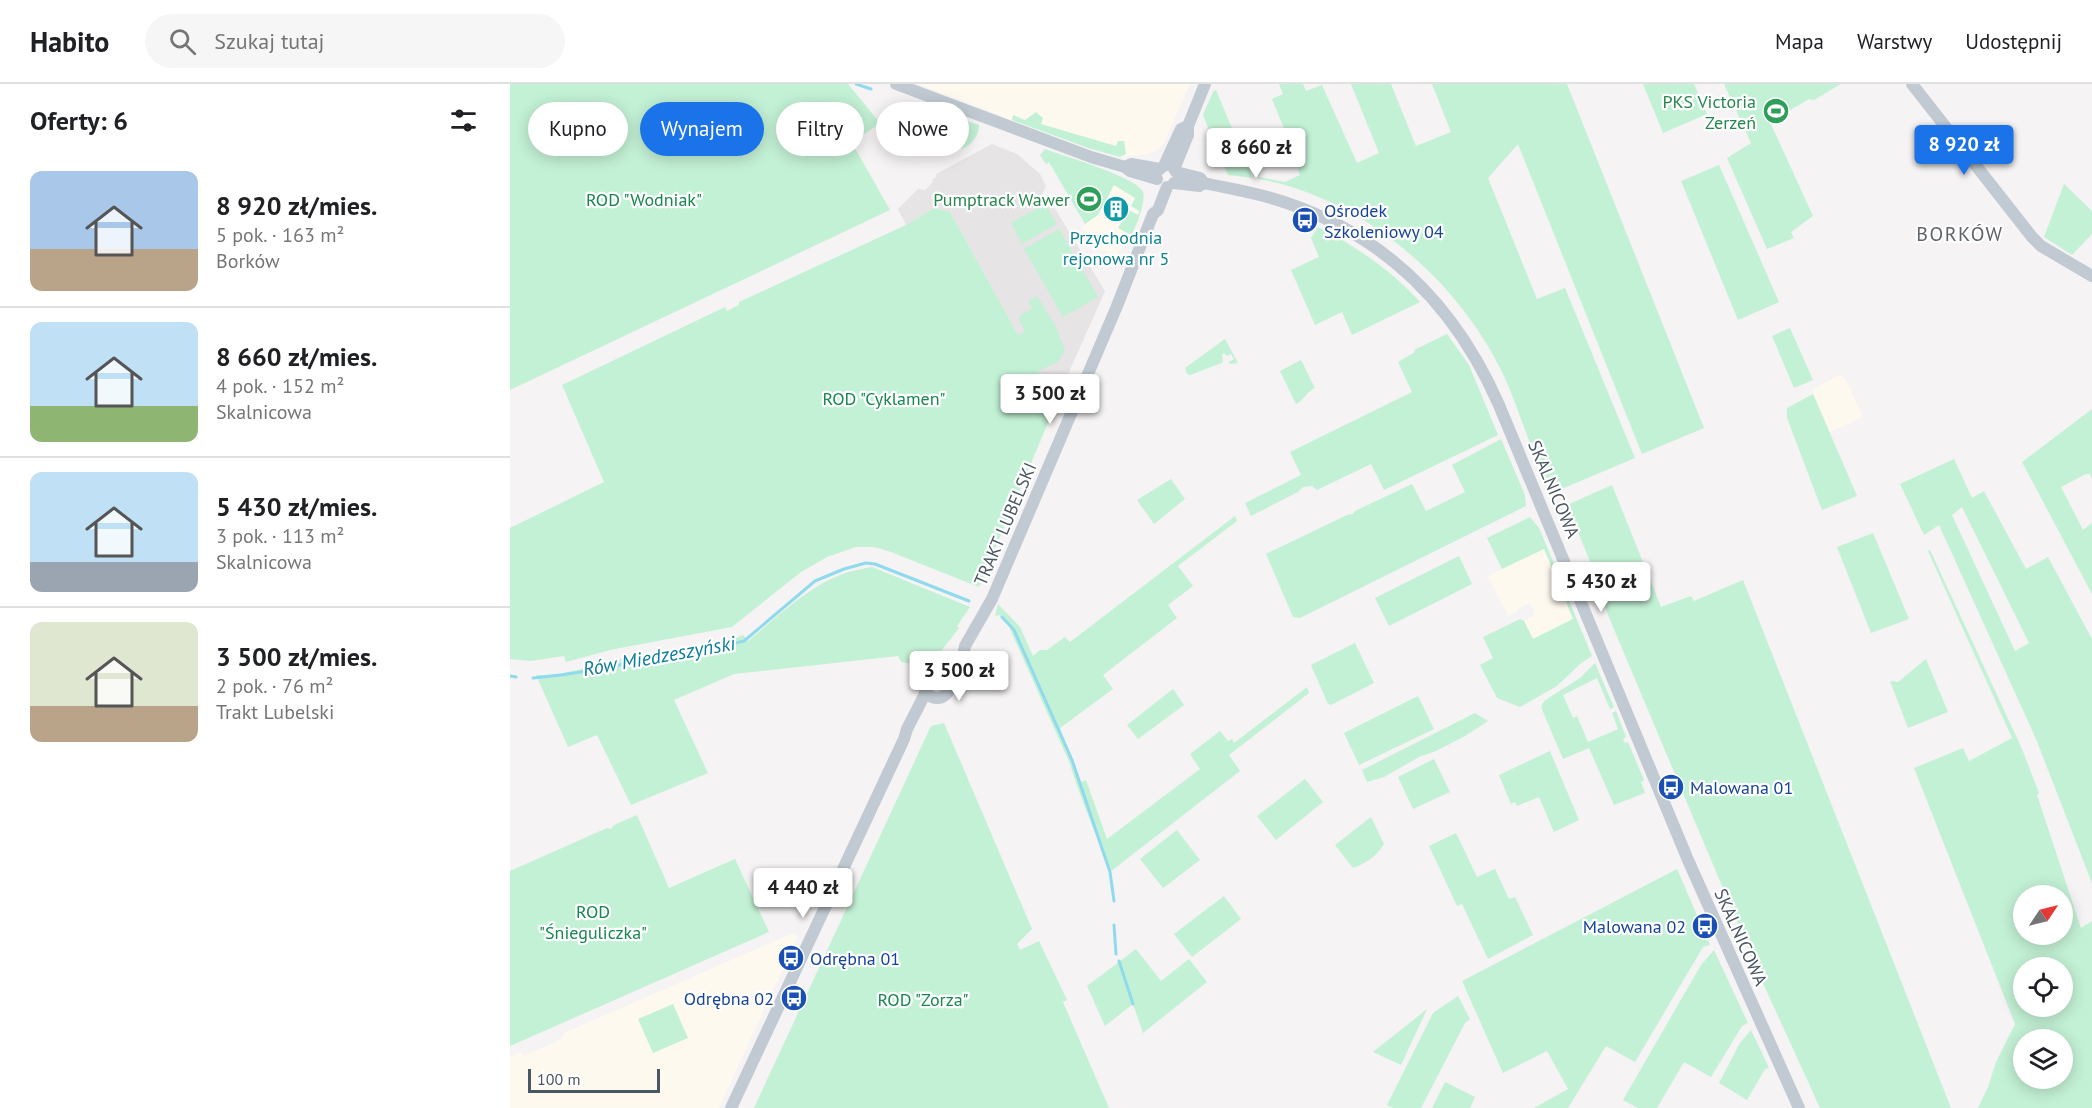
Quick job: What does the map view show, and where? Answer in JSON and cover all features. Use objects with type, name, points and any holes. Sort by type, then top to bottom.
[{"type":"street","name":"SKALNICOWA","points":[[896,84],[1091,157],[1125,167],[1130,171],[1166,176],[1199,186],[1204,183],[1259,195],[1316,214],[1358,235],[1390,258],[1415,280],[1448,316],[1483,370],[1499,405],[1688,860],[1799,1108]]},
{"type":"street","name":"TRAKT LUBELSKI","points":[[944,675],[959,648],[965,646],[976,630],[997,588],[1117,306],[1153,214],[1152,207],[1188,135],[1188,126],[1205,84]]},
{"type":"street","points":[[1912,84],[2032,237],[2041,246],[2092,276]]},
{"type":"street","points":[[932,673],[944,675],[950,687],[948,692],[941,697],[930,695],[924,684],[926,678],[932,673]]},
{"type":"street","points":[[731,1108],[904,739],[912,732],[930,695]]},
{"type":"shaded area","points":[[918,84],[1190,84],[1160,148],[1149,154],[1120,157],[1062,139]]},
{"type":"shaded area","points":[[992,144],[1017,154],[1040,174],[1046,186],[1042,194],[1046,200],[1051,202],[1105,291],[1062,388],[1057,394],[1047,388],[950,212],[934,208],[906,225],[898,209],[918,189],[925,190],[933,182],[936,174]]},
{"type":"shaded area","points":[[1115,183],[1142,202],[1130,239],[1116,255],[1093,248],[1082,226],[1098,215]]},
{"type":"shaded area","points":[[1838,375],[1845,378],[1863,417],[1830,432],[1812,390]]},
{"type":"shaded area","points":[[1544,548],[1573,619],[1533,639],[1524,621],[1535,614],[1530,603],[1508,616],[1488,576]]},
{"type":"shaded area","points":[[793,933],[798,936],[719,1108],[510,1108],[510,1057],[520,1052],[524,1056],[562,1039],[564,1033]]},
{"type":"green space","name":"ROD \"Wodniak\"","points":[[510,84],[848,84],[863,102],[776,102],[776,156],[859,156],[890,210],[510,390]]},
{"type":"green space","points":[[1279,84],[1303,84],[1306,91],[1322,85],[1357,163],[1379,153],[1351,84],[1391,84],[1416,146],[1451,132],[1432,84],[1567,84],[1704,428],[1642,454],[1518,144],[1488,178],[1537,299],[1565,288],[1635,458],[1559,490],[1553,484],[1550,485],[1537,459],[1510,389],[1485,341],[1462,308],[1434,277],[1404,249],[1371,225],[1335,204],[1298,189],[1259,179],[1258,177],[1285,182],[1300,175],[1272,99],[1283,94]]},
{"type":"green space","points":[[1643,84],[1694,84],[1707,114],[1663,133]]},
{"type":"green space","points":[[1724,84],[1841,84],[1814,100],[1809,99],[1770,122],[1813,216],[1791,232],[1794,238],[1767,249],[1727,158],[1751,143]]},
{"type":"green space","points":[[1216,90],[1253,178],[1228,175],[1203,115]]},
{"type":"green space","name":"ROD \"Wodniak\"","points":[[864,104],[876,118],[876,126],[864,134]]},
{"type":"green space","points":[[1036,112],[1043,118],[1041,124],[1116,146],[1118,141],[1124,141],[1126,154],[1120,157],[1088,148],[1012,120],[1013,115],[1025,120]]},
{"type":"green space","points":[[969,122],[979,125],[977,135],[969,145]]},
{"type":"green space","points":[[1045,149],[1114,174],[1138,186],[1144,196],[1138,221],[1131,235],[1118,228],[1129,210],[1138,215],[1139,211],[1131,206],[1135,198],[1114,185],[1098,215],[1085,224],[1049,162],[1046,164],[1040,155]]},
{"type":"green space","points":[[1719,165],[1779,302],[1738,320],[1681,181]]},
{"type":"green space","points":[[2064,184],[2092,211],[2092,234],[2072,255],[2044,237]]},
{"type":"green space","points":[[1045,204],[1057,224],[1022,244],[1011,223]]},
{"type":"green space","name":"ROD \"Cyklamen\"","points":[[934,208],[950,212],[1018,335],[1025,332],[1019,319],[1021,315],[1032,309],[1028,301],[1037,296],[1056,327],[1065,350],[1058,362],[1038,371],[1052,403],[1050,418],[979,587],[891,552],[874,547],[856,547],[827,557],[801,572],[732,627],[610,650],[566,662],[564,656],[530,661],[510,659],[510,528],[604,482],[562,385],[725,307],[727,311],[739,305],[739,302],[906,225]]},
{"type":"green space","points":[[1318,227],[1373,260],[1420,302],[1352,335],[1342,312],[1315,325],[1291,270],[1319,257],[1311,238]]},
{"type":"green space","points":[[1059,229],[1098,297],[1063,317],[1024,249]]},
{"type":"green space","points":[[1790,328],[1813,380],[1794,388],[1772,336]]},
{"type":"green space","points":[[1447,334],[1469,365],[1498,435],[1384,490],[1371,464],[1317,490],[1312,486],[1303,487],[1298,492],[1251,516],[1245,503],[1301,475],[1290,452],[1412,392],[1398,362],[1415,352],[1414,350]]},
{"type":"green space","points":[[1225,339],[1238,363],[1230,364],[1229,362],[1234,359],[1231,354],[1227,356],[1224,353],[1223,362],[1190,375],[1187,374],[1185,368]]},
{"type":"green space","points":[[1301,360],[1315,388],[1296,404],[1280,371]]},
{"type":"green space","points":[[1813,394],[1857,496],[1822,510],[1787,418],[1787,408]]},
{"type":"green space","points":[[2092,409],[2092,479],[2090,474],[2086,474],[2061,487],[2083,530],[2092,523],[2092,594],[2022,462]]},
{"type":"green space","points":[[1501,439],[1525,495],[1526,506],[1300,618],[1293,617],[1266,554],[1412,484],[1426,511],[1465,492],[1452,465]]},
{"type":"green space","points":[[1954,459],[1972,498],[1984,491],[2026,569],[2048,557],[2092,639],[2092,883],[2036,739],[1939,525],[1924,535],[1900,484]],"holes":[[[1962,507],[2029,643],[2015,651],[1952,515]]]},
{"type":"green space","points":[[1171,479],[1185,499],[1154,524],[1137,500]]},
{"type":"green space","points":[[1612,485],[1661,607],[1691,596],[1694,601],[1743,580],[1951,1108],[1820,1108],[1762,981],[1608,615],[1591,564],[1567,505]]},
{"type":"green space","points":[[1235,516],[1237,521],[1178,566],[1193,586],[1168,605],[1177,618],[1103,675],[1113,689],[1060,728],[1081,782],[1086,780],[1107,839],[1200,769],[1190,754],[1220,731],[1228,741],[1232,739],[1234,743],[1307,687],[1309,693],[1229,755],[1240,771],[1110,872],[1070,764],[1011,627],[1000,615],[995,616],[998,604],[1020,627],[1033,656],[1040,650],[1047,650],[1065,637],[1070,642]]},
{"type":"green space","points":[[1530,517],[1539,528],[1563,585],[1560,587],[1544,549],[1502,569],[1487,538]]},
{"type":"green space","points":[[1873,533],[1909,619],[1871,633],[1837,547]]},
{"type":"green space","points":[[1930,550],[2022,749],[2039,793],[2037,795],[2067,885],[2013,885],[2013,945],[2073,945],[2073,904],[2081,928],[2092,921],[2092,1108],[1978,1108],[1996,1062],[2015,1024],[1914,768],[1963,748],[1969,761],[2012,738],[1928,551]]},
{"type":"green space","points":[[1459,556],[1472,584],[1389,626],[1375,598]]},
{"type":"green space","points":[[872,567],[970,607],[951,639],[923,666],[901,662],[898,656],[734,674],[674,700],[708,773],[631,805],[597,735],[568,747],[536,675],[575,671],[624,658],[704,647],[743,635],[748,641],[815,588],[844,574]]},
{"type":"green space","points":[[1565,591],[1592,656],[1557,686],[1520,707],[1497,698],[1480,665],[1493,658],[1483,637],[1520,619],[1524,621],[1533,639],[1573,619],[1562,592]]},
{"type":"green space","points":[[1355,643],[1374,683],[1331,705],[1328,704],[1311,665]]},
{"type":"green space","points":[[1926,659],[1948,712],[1908,728],[1890,681],[1898,682]]},
{"type":"green space","points":[[1595,663],[1614,707],[1610,709],[1597,678],[1563,695],[1573,718],[1577,716],[1588,742],[1618,729],[1612,713],[1616,711],[1626,737],[1623,739],[1625,743],[1628,742],[1644,780],[1641,782],[1645,793],[1614,805],[1589,748],[1563,759],[1541,707],[1544,701],[1580,678]]},
{"type":"green space","points":[[1173,689],[1184,705],[1138,739],[1127,725]]},
{"type":"green space","points":[[1418,696],[1434,729],[1359,765],[1344,733]]},
{"type":"green space","points":[[1475,713],[1488,721],[1436,751],[1419,757],[1384,777],[1367,782],[1362,770]]},
{"type":"green space","name":"ROD \"Zorza\"","points":[[944,723],[1032,929],[1017,944],[1020,950],[1039,941],[1067,1000],[1063,1002],[1109,1108],[754,1108],[931,726]]},
{"type":"green space","points":[[1550,751],[1579,820],[1554,832],[1539,797],[1517,806],[1515,802],[1511,804],[1499,775]]},
{"type":"green space","points":[[1434,759],[1450,792],[1413,809],[1398,777]]},
{"type":"green space","points":[[1305,779],[1323,802],[1276,840],[1257,816]]},
{"type":"green space","name":"ROD \"Śnieguliczka\"","points":[[637,815],[669,888],[735,859],[769,932],[510,1046],[510,871],[607,828],[611,829],[614,825]]},
{"type":"green space","points":[[1371,817],[1384,844],[1370,859],[1353,868],[1335,845]]},
{"type":"green space","points":[[1177,830],[1200,860],[1163,888],[1140,859]]},
{"type":"green space","points":[[1456,833],[1477,877],[1495,869],[1509,899],[1515,897],[1533,935],[1488,959],[1462,904],[1457,906],[1429,846]]},
{"type":"green space","points":[[1677,869],[1710,945],[1703,947],[1635,1062],[1606,1046],[1568,1108],[1534,1108],[1568,1089],[1547,1051],[1503,1073],[1462,981]]},
{"type":"green space","points":[[1224,896],[1241,919],[1192,957],[1174,934]]},
{"type":"green space","points":[[1136,949],[1161,981],[1189,959],[1207,982],[1143,1033],[1133,1004],[1105,1026],[1087,986]]},
{"type":"green space","points":[[1714,950],[1748,1023],[1742,1026],[1711,1077],[1684,1062],[1657,1108],[1638,1108],[1623,1100],[1701,965]]},
{"type":"green space","points":[[1458,996],[1470,1019],[1465,1023],[1421,1108],[1393,1108],[1387,1105],[1433,1013]]},
{"type":"green space","points":[[673,1004],[688,1038],[653,1053],[638,1019]]},
{"type":"green space","points":[[1427,1009],[1401,1065],[1373,1052]]},
{"type":"green space","points":[[1751,1030],[1769,1068],[1765,1069],[1747,1100],[1719,1083],[1740,1043]]},
{"type":"green space","points":[[1445,1082],[1475,1097],[1470,1108],[1432,1108]]},
{"type":"waterway","points":[[856,84],[871,89]]},
{"type":"waterway","name":"Rów Miedzeszyński","points":[[533,678],[613,667],[632,661],[664,659],[744,641],[815,581],[866,563],[875,564],[969,601]]},
{"type":"waterway","name":"Rów Miedzeszyński","points":[[1002,617],[1014,630],[1072,760],[1110,872],[1114,901]]},
{"type":"waterway","name":"Rów Miedzeszyński","points":[[510,676],[516,677]]},
{"type":"waterway","name":"Rów Miedzeszyński","points":[[1114,925],[1116,954]]},
{"type":"waterway","name":"Rów Miedzeszyński","points":[[1119,961],[1133,1004]]},
{"type":"place","name":"PKS Victoria Zerzeń","points":[[1776,111]]},
{"type":"place","name":"Pumptrack Wawer","points":[[1089,199]]},
{"type":"place","name":"Przychodnia rejonowa nr 5","points":[[1116,209]]},
{"type":"place","name":"Ośrodek Szkoleniowy 04","points":[[1305,220]]},
{"type":"place","name":"Malowana 01","points":[[1671,787]]},
{"type":"place","name":"Malowana 02","points":[[1705,926]]},
{"type":"place","name":"Odrębna 01","points":[[791,958]]},
{"type":"place","name":"Odrębna 02","points":[[794,998]]},
{"type":"district","name":"BORKÓW","points":[[1960,234]]}]
